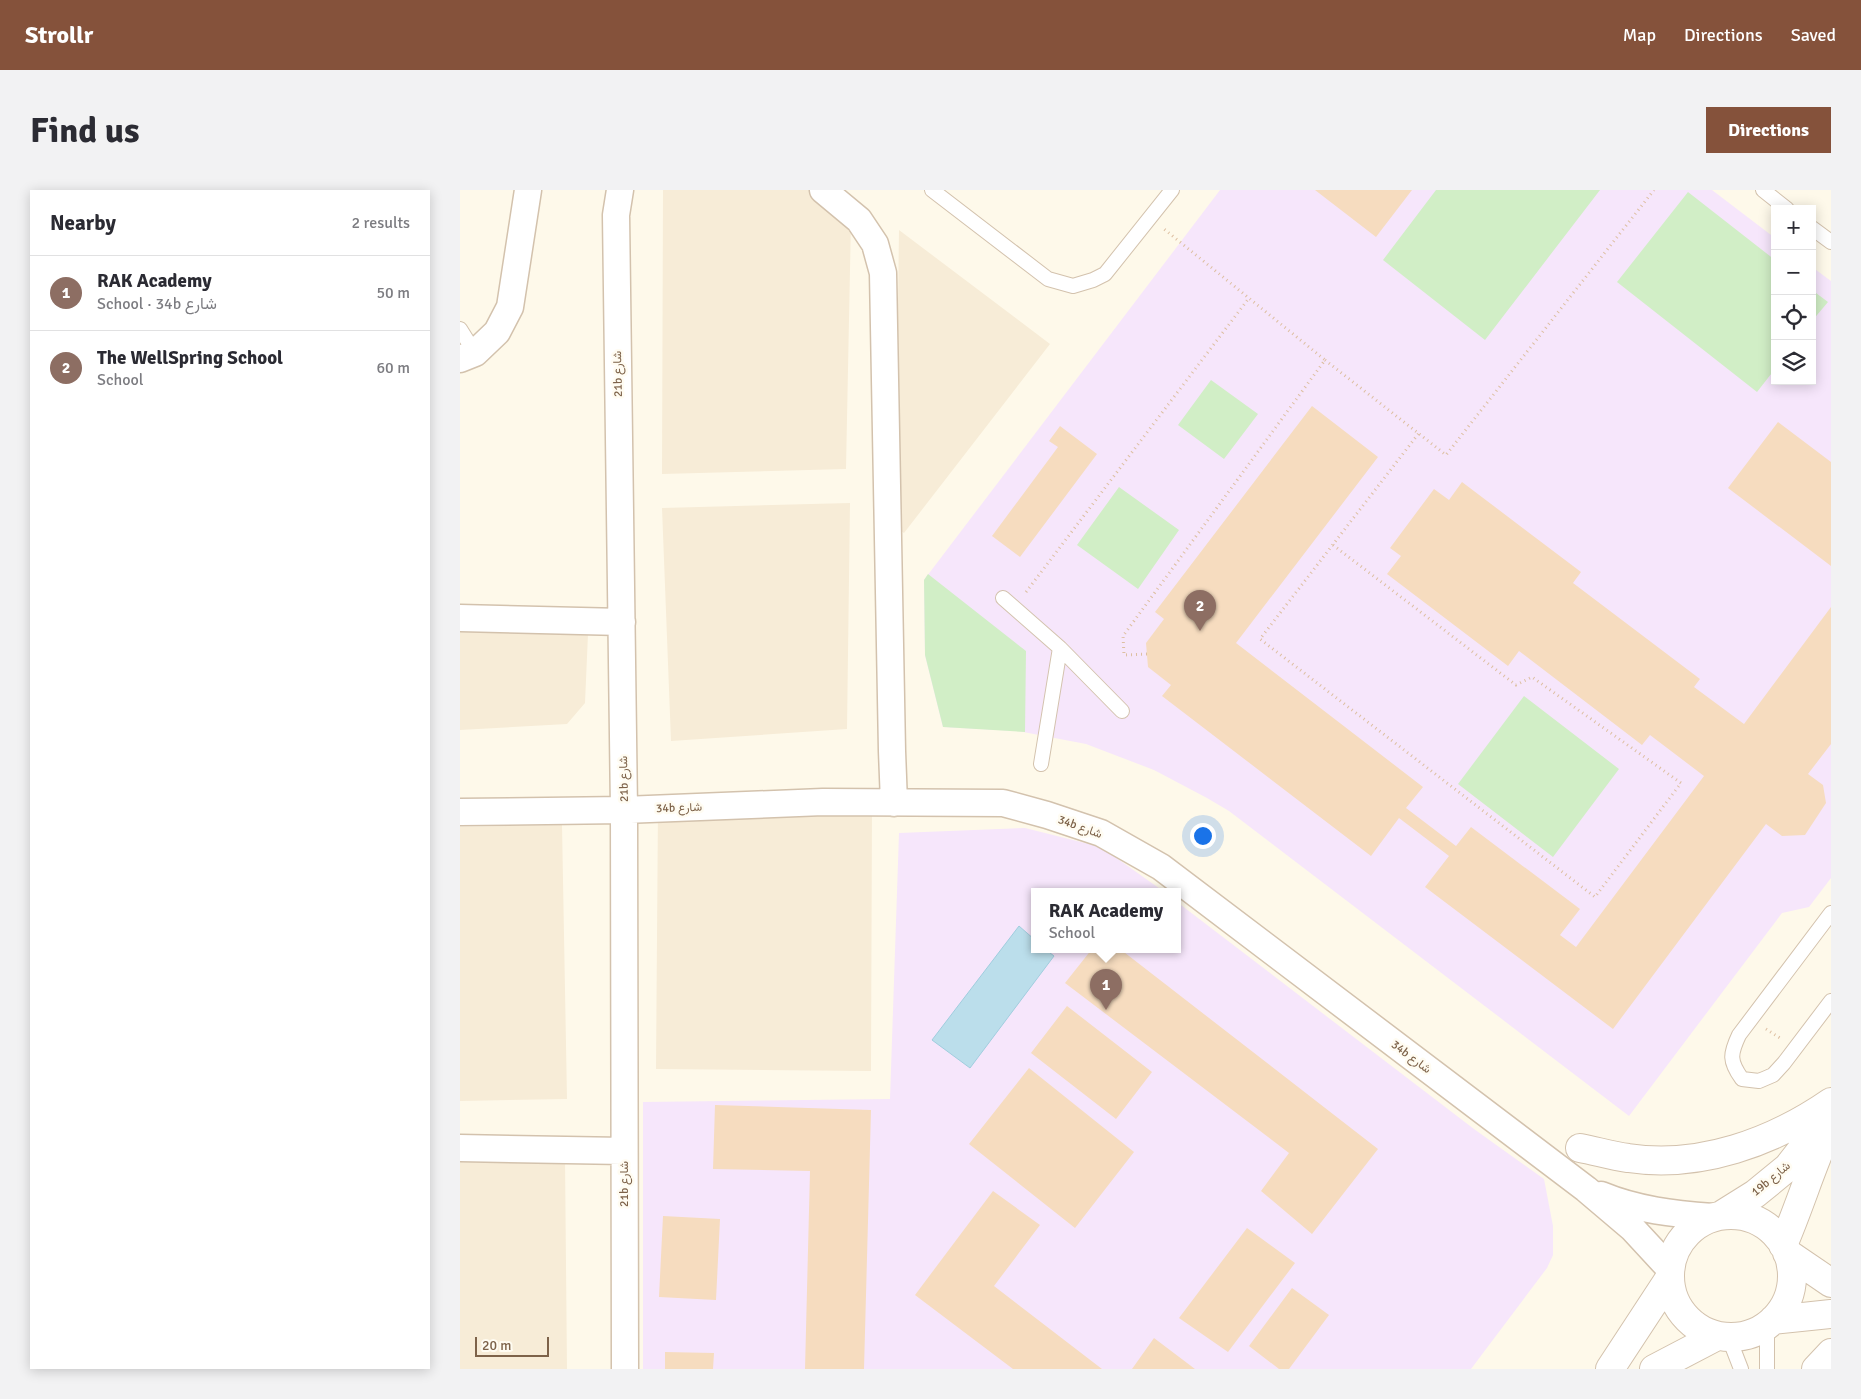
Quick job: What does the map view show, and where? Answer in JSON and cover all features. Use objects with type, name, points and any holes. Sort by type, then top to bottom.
[{"type":"street","points":[[467,356],[497,332],[510,307],[528,190]]},
{"type":"street","name":"21b شارع","points":[[620,190],[616,215],[624,810],[625,1369]]},
{"type":"street","points":[[823,190],[859,220],[876,244],[883,273],[894,803]]},
{"type":"street","points":[[460,618],[622,622]]},
{"type":"street","name":"34b شارع","points":[[460,812],[624,810],[823,802],[1003,803],[1102,833],[1161,867],[1586,1189],[1624,1221],[1670,1274]]},
{"type":"street","points":[[1580,1148],[1629,1158],[1668,1160],[1706,1156],[1744,1147],[1780,1133],[1831,1102]]},
{"type":"street","name":"19b شارع","points":[[1718,1216],[1755,1194],[1788,1167],[1831,1112]]},
{"type":"street","name":"19b شارع","points":[[1785,1249],[1810,1170],[1831,1124]]},
{"type":"street","points":[[460,1148],[624,1151]]},
{"type":"street","name":"34b شارع","points":[[1586,1189],[1617,1202],[1650,1210],[1718,1216]]},
{"type":"street","points":[[1737,1214],[1756,1220],[1773,1231],[1785,1249],[1792,1274],[1787,1302],[1780,1314],[1770,1323],[1747,1336],[1723,1337],[1704,1332],[1690,1322],[1678,1309],[1671,1293],[1671,1259],[1678,1244],[1688,1231],[1702,1222],[1718,1216],[1737,1214]]},
{"type":"street","points":[[1785,1249],[1831,1283]]},
{"type":"street","points":[[1610,1369],[1670,1274]]},
{"type":"street","points":[[1770,1323],[1831,1314]]},
{"type":"street","points":[[1654,1369],[1723,1337]]},
{"type":"street","points":[[1816,1369],[1831,1353]]},
{"type":"lane","points":[[932,190],[1048,279],[1074,286],[1105,274],[1172,190]]},
{"type":"lane","points":[[1762,190],[1782,205]]},
{"type":"lane","points":[[1816,231],[1831,242]]},
{"type":"lane","points":[[460,329],[467,356]]},
{"type":"lane","points":[[1002,598],[1060,648],[1122,711]]},
{"type":"lane","points":[[1041,764],[1060,648]]},
{"type":"lane","points":[[1831,913],[1739,1035],[1732,1050],[1733,1066],[1742,1079],[1759,1081],[1773,1076],[1831,1001]]},
{"type":"lane","points":[[1767,1369],[1770,1323]]},
{"type":"lane","points":[[1723,1337],[1742,1369]]},
{"type":"path","points":[[1150,217],[1325,360],[1446,455],[1654,190]]},
{"type":"path","points":[[1014,607],[1249,298]]},
{"type":"path","points":[[1147,654],[1124,655],[1123,636],[1325,360]]},
{"type":"path","points":[[1333,546],[1516,685],[1532,677],[1681,783],[1595,897],[1260,639],[1419,433]]},
{"type":"path","points":[[1752,1018],[1795,1049]]},
{"type":"shaded area","points":[[663,190],[813,190],[851,220],[846,469],[662,474]]},
{"type":"shaded area","points":[[1220,190],[1712,190],[1771,235],[1771,385],[1816,385],[1816,270],[1831,281],[1831,878],[1809,907],[1782,913],[1629,1116],[1229,811],[1207,798],[1154,770],[1086,744],[1018,731],[943,727],[925,655],[924,580]]},
{"type":"shaded area","points":[[899,230],[1050,344],[904,533],[895,527]]},
{"type":"shaded area","points":[[850,503],[847,729],[671,741],[662,508]]},
{"type":"shaded area","points":[[589,611],[585,703],[567,724],[460,730],[460,617]]},
{"type":"shaded area","points":[[658,806],[872,807],[871,1071],[656,1069]]},
{"type":"shaded area","points":[[562,825],[567,1099],[460,1101],[460,827]]},
{"type":"shaded area","points":[[1025,828],[1101,847],[1159,888],[1031,888],[1031,953],[1181,953],[1181,905],[1474,1129],[1544,1179],[1553,1226],[1553,1255],[1547,1268],[1471,1369],[643,1369],[643,1102],[890,1099],[899,833]]},
{"type":"shaded area","points":[[460,1155],[565,1159],[567,1369],[460,1369]]},
{"type":"green space","points":[[1436,190],[1600,190],[1485,340],[1383,260]]},
{"type":"green space","points":[[1688,192],[1771,257],[1771,374],[1757,392],[1617,282]]},
{"type":"green space","points":[[1816,293],[1828,302],[1816,316]]},
{"type":"green space","points":[[1211,380],[1258,414],[1224,459],[1178,425]]},
{"type":"green space","points":[[1119,487],[1179,530],[1138,589],[1077,545]]},
{"type":"green space","points":[[928,574],[1026,651],[1025,732],[943,727],[925,655],[924,580]]},
{"type":"green space","points":[[1524,696],[1619,769],[1553,857],[1458,784]]},
{"type":"water","points":[[1019,926],[1031,936],[1031,953],[1050,953],[1054,956],[970,1068],[932,1040]]},
{"type":"building","points":[[1315,190],[1412,190],[1376,237]]},
{"type":"building","points":[[1312,406],[1378,457],[1236,643],[1423,787],[1406,808],[1456,846],[1471,827],[1580,909],[1560,935],[1576,947],[1704,776],[1650,735],[1642,745],[1519,651],[1508,666],[1387,574],[1401,556],[1390,548],[1434,489],[1449,500],[1462,482],[1581,572],[1573,583],[1700,679],[1694,687],[1744,724],[1831,607],[1831,744],[1808,774],[1823,785],[1826,803],[1805,835],[1782,836],[1766,824],[1613,1029],[1425,887],[1449,856],[1399,818],[1371,856],[1162,696],[1171,685],[1148,667],[1146,643],[1164,619],[1155,612]]},
{"type":"building","points":[[1778,422],[1831,462],[1831,566],[1728,488]]},
{"type":"building","points":[[1060,426],[1097,454],[1020,557],[992,536],[1058,447],[1049,441]]},
{"type":"building","points":[[1089,953],[1125,953],[1378,1149],[1312,1234],[1261,1191],[1289,1153],[1065,983]]},
{"type":"building","points":[[1067,1006],[1152,1072],[1116,1119],[1031,1053]]},
{"type":"building","points":[[1029,1068],[1134,1152],[1075,1228],[969,1144]]},
{"type":"building","points":[[715,1105],[871,1110],[864,1369],[805,1369],[810,1171],[713,1169]]},
{"type":"building","points":[[993,1191],[1040,1225],[994,1286],[1102,1369],[1013,1369],[915,1295]]},
{"type":"building","points":[[663,1216],[720,1219],[716,1300],[659,1297]]},
{"type":"building","points":[[1247,1228],[1295,1263],[1228,1352],[1179,1318]]},
{"type":"building","points":[[1292,1288],[1329,1315],[1289,1369],[1279,1369],[1249,1346]]},
{"type":"building","points":[[1154,1338],[1195,1369],[1132,1369]]},
{"type":"building","points":[[665,1352],[714,1353],[713,1369],[665,1369]]},
{"type":"place","name":"The WellSpring School","points":[[1200,631]]},
{"type":"place","name":"RAK Academy","points":[[1106,1010]]}]
